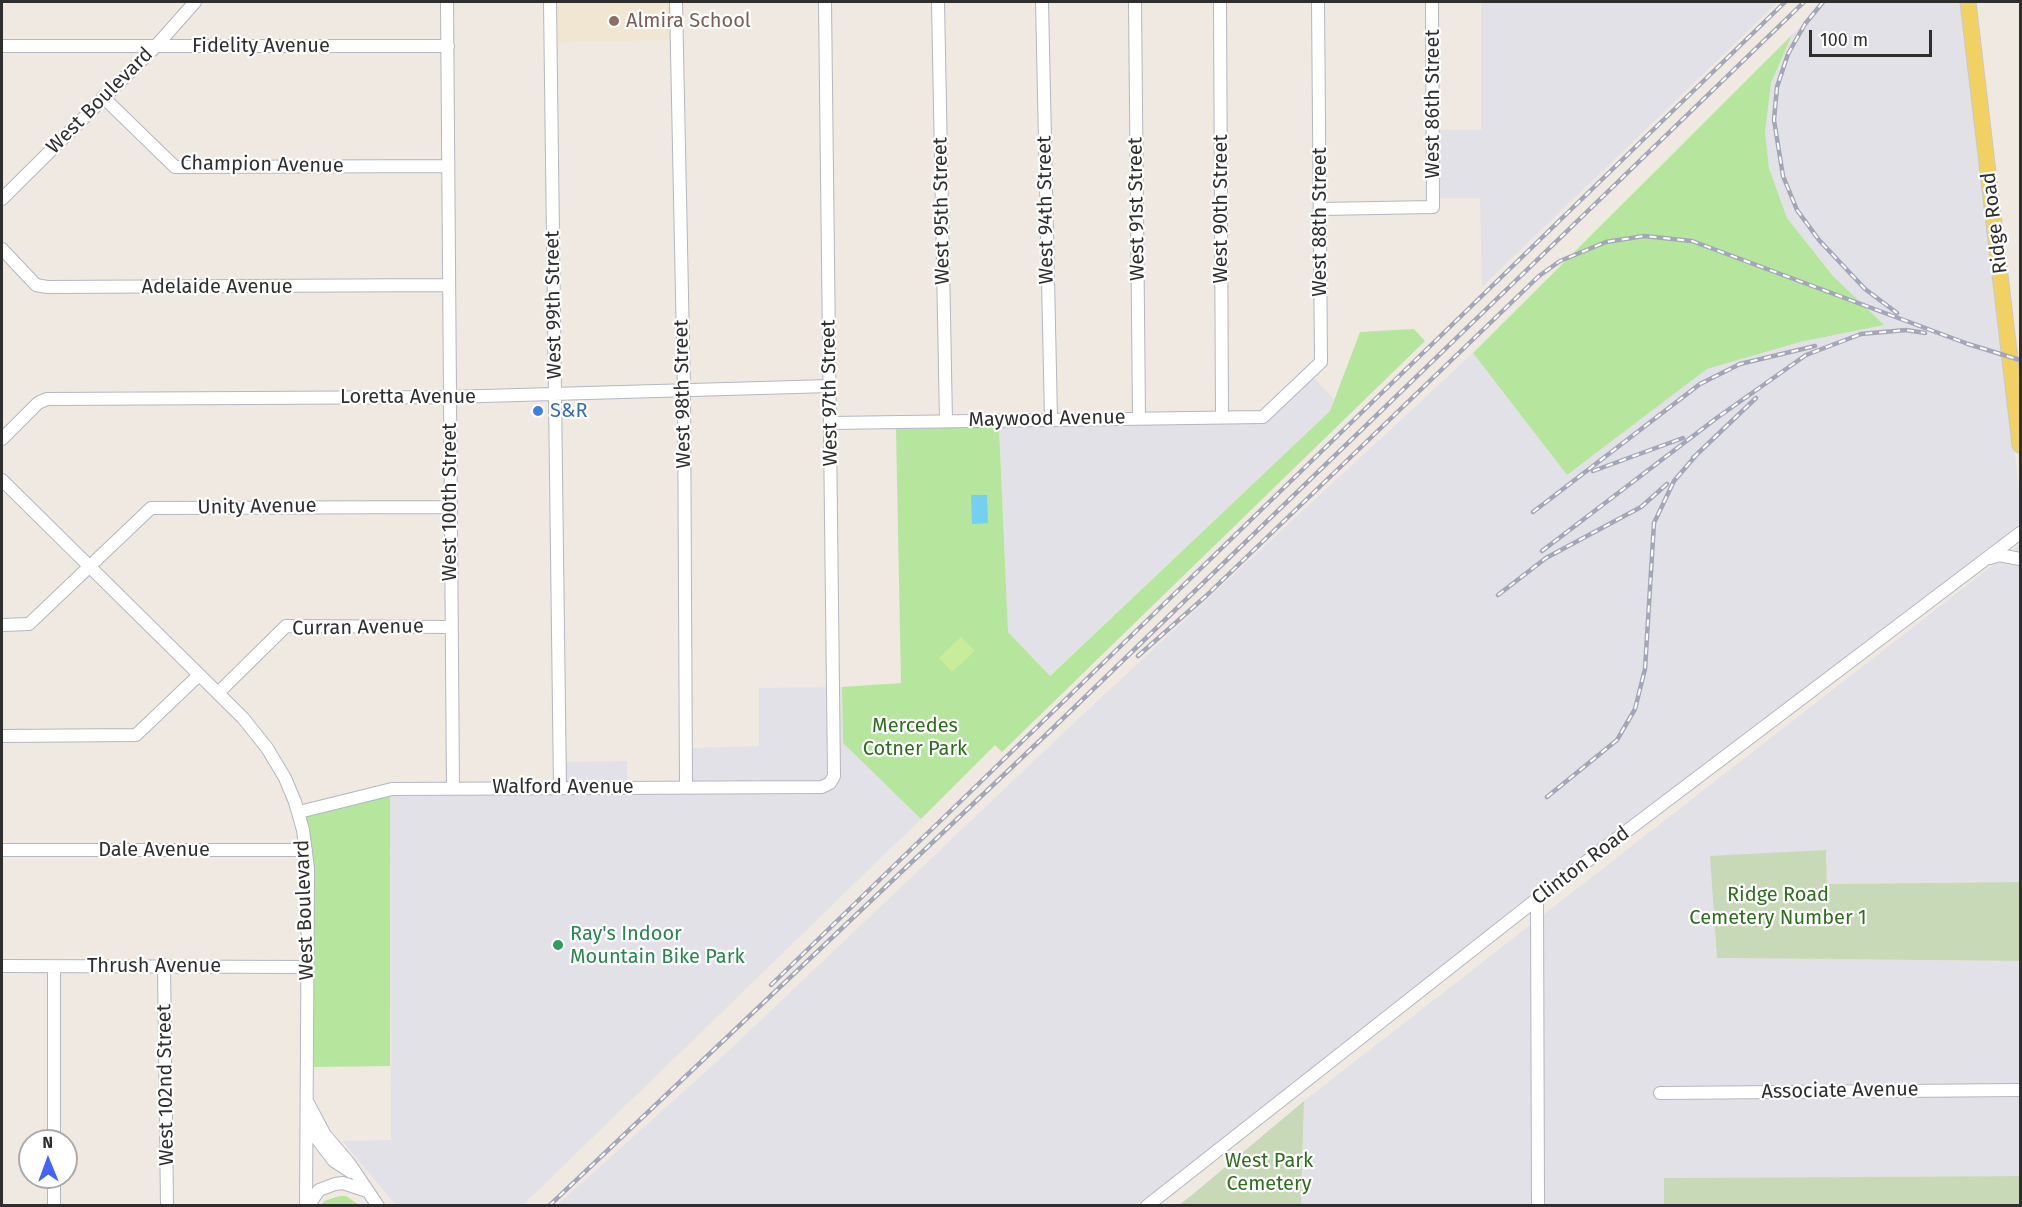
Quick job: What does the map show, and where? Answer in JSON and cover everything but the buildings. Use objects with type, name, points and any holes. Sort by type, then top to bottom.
[{"type":"main road","name":"Ridge Road","points":[[1968,2],[2020,445]]},
{"type":"street","name":"West Boulevard","points":[[2,199],[156,46],[195,2]]},
{"type":"street","name":"West 100th Street","points":[[447,2],[453,788]]},
{"type":"street","name":"West 99th Street","points":[[550,2],[560,788]]},
{"type":"street","name":"West 98th Street","points":[[676,2],[684,392],[686,786]]},
{"type":"street","name":"West 97th Street","points":[[825,2],[834,776],[830,783]]},
{"type":"street","name":"West 95th Street","points":[[938,2],[946,421]]},
{"type":"street","name":"West 94th Street","points":[[1042,2],[1051,418]]},
{"type":"street","name":"West 91st Street","points":[[1135,2],[1139,417]]},
{"type":"street","name":"West 90th Street","points":[[1220,2],[1222,417]]},
{"type":"street","name":"West 88th Street","points":[[1263,417],[1321,362],[1318,2]]},
{"type":"street","name":"West 86th Street","points":[[1320,209],[1433,207],[1432,2]]},
{"type":"street","name":"Fidelity Avenue","points":[[2,46],[448,46]]},
{"type":"street","name":"Champion Avenue","points":[[103,97],[175,167],[448,166]]},
{"type":"street","name":"Adelaide Avenue","points":[[2,249],[36,285],[47,287],[448,285]]},
{"type":"street","name":"Loretta Avenue","points":[[2,439],[38,403],[47,399],[449,397],[830,386]]},
{"type":"street","name":"Maywood Avenue","points":[[830,423],[1051,418],[1263,417]]},
{"type":"street","name":"West Boulevard","points":[[2,480],[243,718],[267,748],[285,778],[299,812],[306,850],[307,1206]]},
{"type":"street","name":"Unity Avenue","points":[[2,624],[29,624],[90,569],[151,508],[450,507]]},
{"type":"street","name":"Clinton Road","points":[[1148,1206],[1537,899],[2020,533]]},
{"type":"street","points":[[1981,562],[1999,555],[2020,559]]},
{"type":"street","name":"Curran Avenue","points":[[218,693],[286,626],[451,627]]},
{"type":"street","points":[[2,736],[136,735],[200,675]]},
{"type":"street","name":"Walford Avenue","points":[[299,812],[392,789],[822,787],[830,783]]},
{"type":"street","name":"Dale Avenue","points":[[2,850],[306,850]]},
{"type":"street","points":[[1537,899],[1538,1206]]},
{"type":"street","name":"Thrush Avenue","points":[[2,966],[164,964],[307,967]]},
{"type":"street","name":"West 102nd Street","points":[[164,964],[167,1206]]},
{"type":"street","points":[[54,967],[54,1129]]},
{"type":"street","name":"Associate Avenue","points":[[1659,1093],[2020,1090]]},
{"type":"street","points":[[308,1102],[320,1137],[334,1161],[357,1177],[378,1206]]},
{"type":"street","points":[[307,1126],[320,1137]]},
{"type":"street","points":[[307,1206],[319,1191],[335,1184],[344,1183],[367,1191]]},
{"type":"street","points":[[54,1189],[54,1206]]},
{"type":"shaded area","name":"Almira School","points":[[557,2],[670,2],[671,40],[558,42]]},
{"type":"shaded area","points":[[1481,2],[1778,2],[1482,287],[1480,198],[1436,198],[1437,130],[1481,130]]},
{"type":"shaded area","points":[[1825,2],[1962,2],[2020,499],[2020,524],[1452,959],[1137,1205],[556,1206],[723,1056],[1077,720],[1473,353],[1567,475],[1707,369],[1800,342],[1883,325],[1833,276],[1787,218],[1769,168],[1765,132],[1771,83],[1792,35]]},
{"type":"shaded area","points":[[1312,376],[1334,399],[1330,411],[1049,676],[1008,632],[999,427],[1264,421]]},
{"type":"shaded area","points":[[2020,544],[2020,882],[1827,884],[1826,850],[1717,958],[2020,961],[2020,1176],[1664,1178],[1664,1206],[1301,1206],[1304,1101]]},
{"type":"shaded area","points":[[842,687],[843,743],[921,819],[523,1205],[396,1205],[342,1141],[391,1140],[390,796],[564,793],[564,762],[627,761],[628,791],[692,789],[691,748],[759,746],[759,688]]},
{"type":"green space","points":[[1792,35],[1771,83],[1765,132],[1769,168],[1787,218],[1833,276],[1884,325],[1800,342],[1707,369],[1567,475],[1473,353]]},
{"type":"green space","name":"Mercedes Cotner Park","points":[[1414,329],[1425,341],[1002,752],[995,745],[921,819],[843,743],[842,687],[901,683],[896,429],[999,427],[1008,632],[1050,676],[1330,411],[1360,332]]},
{"type":"green space","points":[[961,637],[975,651],[952,672],[939,658]]},
{"type":"green space","points":[[390,796],[390,1066],[314,1067],[314,892],[305,816]]},
{"type":"green space","name":"Ridge Road Cemetery Number 1","points":[[1826,850],[1827,884],[2020,882],[2020,961],[1717,958],[1710,856]]},
{"type":"green space","name":"West Park Cemetery","points":[[1304,1101],[1301,1205],[1179,1205],[1192,1195]]},
{"type":"green space","points":[[2020,1176],[2020,1205],[1664,1205],[1664,1178]]},
{"type":"green space","points":[[346,1196],[359,1205],[322,1205],[324,1201]]},
{"type":"water","points":[[971,495],[987,495],[988,523],[972,524]]},
{"type":"railway","points":[[771,985],[1785,2]]},
{"type":"railway","points":[[549,1206],[1050,731],[1804,2]]},
{"type":"railway","points":[[1823,2],[1805,24],[1788,54],[1777,87],[1774,120],[1783,176],[1797,210],[1819,240],[1865,289],[1897,313]]},
{"type":"railway","points":[[1138,656],[1206,596],[1539,276],[1560,261],[1606,242],[1644,236],[1692,241],[1968,344],[2020,360]]},
{"type":"railway","points":[[1542,551],[1718,417],[1806,355],[1861,334],[1906,330],[1925,333]]},
{"type":"railway","points":[[1533,512],[1700,384],[1740,364],[1815,346]]},
{"type":"railway","points":[[1693,458],[1756,398]]},
{"type":"railway","points":[[1593,471],[1683,438]]},
{"type":"railway","points":[[1547,797],[1617,740],[1635,709],[1645,669],[1654,523],[1674,481],[1698,453]]},
{"type":"railway","points":[[1498,595],[1546,558],[1641,507],[1667,484]]},
{"type":"place","name":"Almira School","points":[[614,21]]},
{"type":"place","name":"S&R","points":[[538,411]]},
{"type":"place","name":"Ray's Indoor Mountain Bike Park","points":[[558,945]]}]
